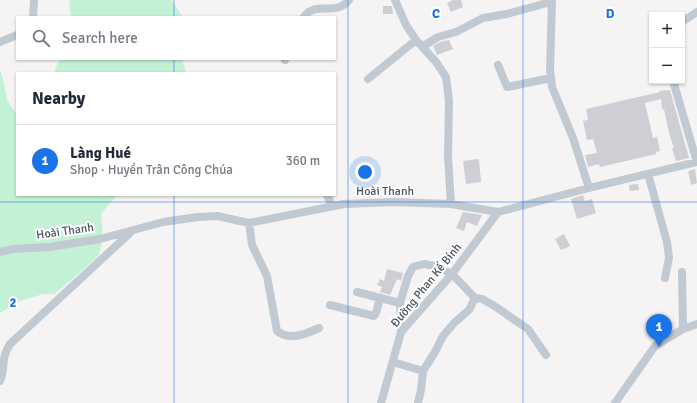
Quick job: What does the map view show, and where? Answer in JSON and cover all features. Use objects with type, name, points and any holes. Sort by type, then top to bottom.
[{"type":"street","points":[[33,16],[34,0]]},
{"type":"street","points":[[305,16],[310,9],[316,7],[339,8],[344,6],[349,0]]},
{"type":"street","points":[[395,0],[406,25],[416,40],[436,62],[446,78],[449,101],[448,157],[451,204]]},
{"type":"street","points":[[422,47],[438,37],[456,32],[483,18],[507,14],[551,1],[550,70],[552,87],[573,138],[589,188]]},
{"type":"street","points":[[685,20],[697,12]]},
{"type":"street","points":[[0,42],[16,35]]},
{"type":"street","points":[[368,79],[416,40]]},
{"type":"street","points":[[498,65],[507,87],[551,78]]},
{"type":"street","points":[[674,84],[697,162]]},
{"type":"street","name":"Hoài Thanh","points":[[0,252],[13,249],[50,247],[100,238],[163,222],[217,216],[249,223],[344,204],[394,202],[451,204],[498,212],[697,162]]},
{"type":"street","points":[[648,174],[667,242],[669,258],[665,278]]},
{"type":"street","points":[[327,196],[332,206]]},
{"type":"street","name":"Đường Phan Kế Bính","points":[[381,403],[401,332],[452,274],[498,212]]},
{"type":"street","points":[[249,223],[252,245],[267,276],[277,331],[286,335],[303,336],[319,328]]},
{"type":"street","points":[[0,382],[3,357],[10,344],[132,231]]},
{"type":"street","points":[[401,332],[400,303],[408,276],[413,267],[424,264],[435,266],[452,274],[475,298],[482,299],[493,305],[528,329],[546,355]]},
{"type":"street","points":[[682,272],[683,329]]},
{"type":"street","points":[[357,292],[400,303]]},
{"type":"street","points":[[330,305],[374,316],[376,314],[378,302],[381,298]]},
{"type":"street","points":[[418,403],[423,371],[435,352],[442,336],[469,310],[475,298]]},
{"type":"street","points":[[615,403],[655,346],[683,329],[697,324]]},
{"type":"street","points":[[393,362],[423,371]]},
{"type":"green space","points":[[69,0],[171,0],[182,16],[71,16]]},
{"type":"green space","points":[[61,60],[182,60],[186,72],[54,72],[58,62]]},
{"type":"green space","points":[[0,70],[7,100],[16,114],[16,196],[118,196],[112,200],[101,214],[103,239],[99,255],[54,294],[43,294],[20,301],[0,313]]},
{"type":"building","points":[[453,0],[461,0],[463,7],[451,12],[447,3]]},
{"type":"building","points":[[383,6],[392,6],[393,14],[383,14]]},
{"type":"building","points":[[449,40],[453,49],[437,55],[433,46],[440,42]]},
{"type":"building","points":[[670,90],[689,158],[676,161],[664,109],[662,110],[661,99],[645,103],[653,138],[657,137],[660,151],[656,152],[656,154],[600,167],[599,164],[588,167],[585,155],[597,153],[593,139],[587,140],[583,121],[588,120],[586,109],[660,92],[659,91]]},
{"type":"building","points":[[479,159],[481,182],[466,184],[463,161]]},
{"type":"building","points":[[695,169],[697,183],[691,185],[688,171]]},
{"type":"building","points":[[638,184],[639,190],[630,191],[629,185]]},
{"type":"building","points":[[583,195],[585,201],[592,199],[596,213],[577,219],[571,199]]},
{"type":"building","points":[[463,212],[482,215],[477,226],[467,222],[464,231],[456,228]]},
{"type":"building","points":[[564,234],[570,246],[561,250],[555,239]]},
{"type":"building","points":[[387,269],[403,273],[401,281],[397,279],[390,295],[380,292],[382,287],[377,285],[380,279],[384,281]]},
{"type":"place","name":"Làng Hué","points":[[659,347]]}]
